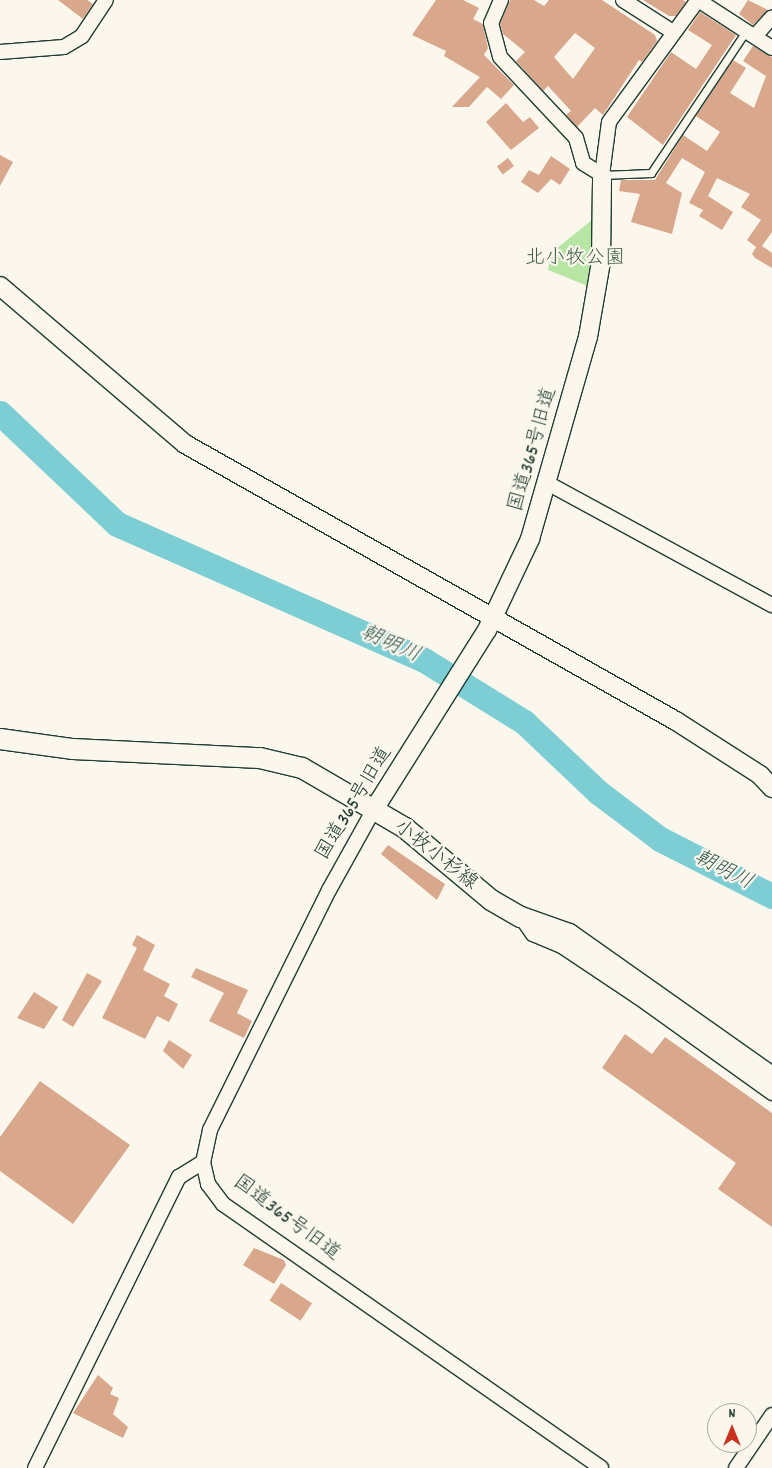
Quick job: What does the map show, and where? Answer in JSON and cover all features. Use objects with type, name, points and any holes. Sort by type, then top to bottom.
[{"type":"main road","name":"小牧小杉線","points":[[0,739],[73,749],[282,761],[376,807],[405,828],[491,900],[521,917],[569,934],[772,1078]]},
{"type":"street","points":[[0,52],[64,47],[82,36],[106,0]]},
{"type":"street","points":[[501,0],[491,23],[500,57],[576,138],[583,163],[602,175]]},
{"type":"street","points":[[623,0],[673,32]]},
{"type":"street","points":[[698,0],[772,48]]},
{"type":"street","name":"国道365号旧道","points":[[602,1468],[223,1204],[208,1184],[203,1162],[210,1130],[329,890],[376,807],[490,625],[530,539],[549,484],[588,337],[601,262],[602,175],[610,122],[673,32],[698,0]]},
{"type":"street","points":[[750,33],[772,17]]},
{"type":"street","points":[[0,286],[185,444],[490,625],[676,721],[760,775],[772,788]]},
{"type":"street","points":[[549,484],[772,605]]},
{"type":"street","points":[[521,917],[533,934],[564,947],[772,1093]]},
{"type":"street","points":[[35,1468],[179,1177],[203,1162]]},
{"type":"street","points":[[736,1468],[772,1415]]},
{"type":"lane","points":[[602,175],[651,174],[750,33]]},
{"type":"green space","name":"北小牧公園","points":[[597,216],[596,260],[590,287],[548,270],[551,253]]},
{"type":"building","points":[[58,0],[87,0],[93,4],[83,19]]},
{"type":"building","points":[[436,0],[463,0],[479,8],[473,19],[483,24],[488,48],[484,55],[514,85],[501,99],[487,87],[469,107],[452,107],[480,77],[444,56],[446,51],[412,35]]},
{"type":"building","points":[[510,0],[534,0],[544,6],[549,0],[602,0],[655,35],[657,41],[642,62],[639,60],[603,115],[595,108],[577,127],[566,115],[571,111],[548,86],[543,91],[516,61],[525,52],[503,34],[500,24]],"holes":[[[575,33],[595,48],[573,79],[554,57]]]},
{"type":"building","points":[[643,0],[683,0],[686,2],[676,16],[669,16]]},
{"type":"building","points":[[748,0],[768,10],[753,25],[739,14]]},
{"type":"building","points":[[700,12],[736,35],[663,145],[627,117],[671,52],[696,69],[712,45],[688,30]]},
{"type":"building","points":[[753,46],[772,57],[772,232],[762,246],[772,253],[772,268],[755,258],[752,254],[756,247],[747,240],[761,220],[741,207],[750,194],[717,178],[708,196],[733,212],[722,230],[699,216],[703,210],[689,203],[705,172],[682,158],[666,183],[682,193],[672,234],[631,222],[640,194],[619,191],[621,180],[655,180],[683,135],[707,151],[720,132],[696,116],[733,60],[746,68],[730,93],[754,108],[766,76],[743,61]]},
{"type":"building","points":[[506,103],[523,122],[530,117],[539,128],[511,150],[486,122]]},
{"type":"building","points":[[0,155],[13,162],[0,186]]},
{"type":"building","points":[[551,156],[570,169],[560,185],[551,179],[538,193],[521,182],[529,170],[539,175]]},
{"type":"building","points":[[508,158],[514,166],[503,174],[497,166]]},
{"type":"building","points":[[388,845],[445,884],[437,900],[381,854]]},
{"type":"building","points":[[137,935],[155,945],[143,970],[170,984],[164,996],[178,1004],[169,1022],[157,1016],[145,1039],[102,1018],[137,948],[132,945]]},
{"type":"building","points":[[196,968],[248,990],[237,1013],[252,1021],[244,1038],[209,1021],[224,993],[191,977]]},
{"type":"building","points":[[87,973],[102,981],[73,1027],[62,1020]]},
{"type":"building","points":[[34,992],[58,1007],[44,1029],[17,1018]]},
{"type":"building","points":[[625,1034],[652,1054],[665,1037],[772,1113],[772,1227],[718,1189],[736,1163],[602,1068]]},
{"type":"building","points":[[169,1040],[192,1055],[183,1069],[163,1051]]},
{"type":"building","points":[[40,1081],[130,1145],[73,1224],[0,1171],[0,1137]]},
{"type":"building","points":[[254,1248],[284,1260],[286,1265],[274,1284],[243,1265]]},
{"type":"building","points":[[281,1283],[312,1303],[301,1321],[270,1301]]},
{"type":"building","points":[[98,1375],[113,1388],[110,1394],[119,1398],[113,1414],[128,1427],[123,1438],[73,1413]]},
{"type":"waterway","name":"朝明川","points":[[0,413],[117,524],[424,660],[524,722],[598,792],[660,839],[772,896]]}]
